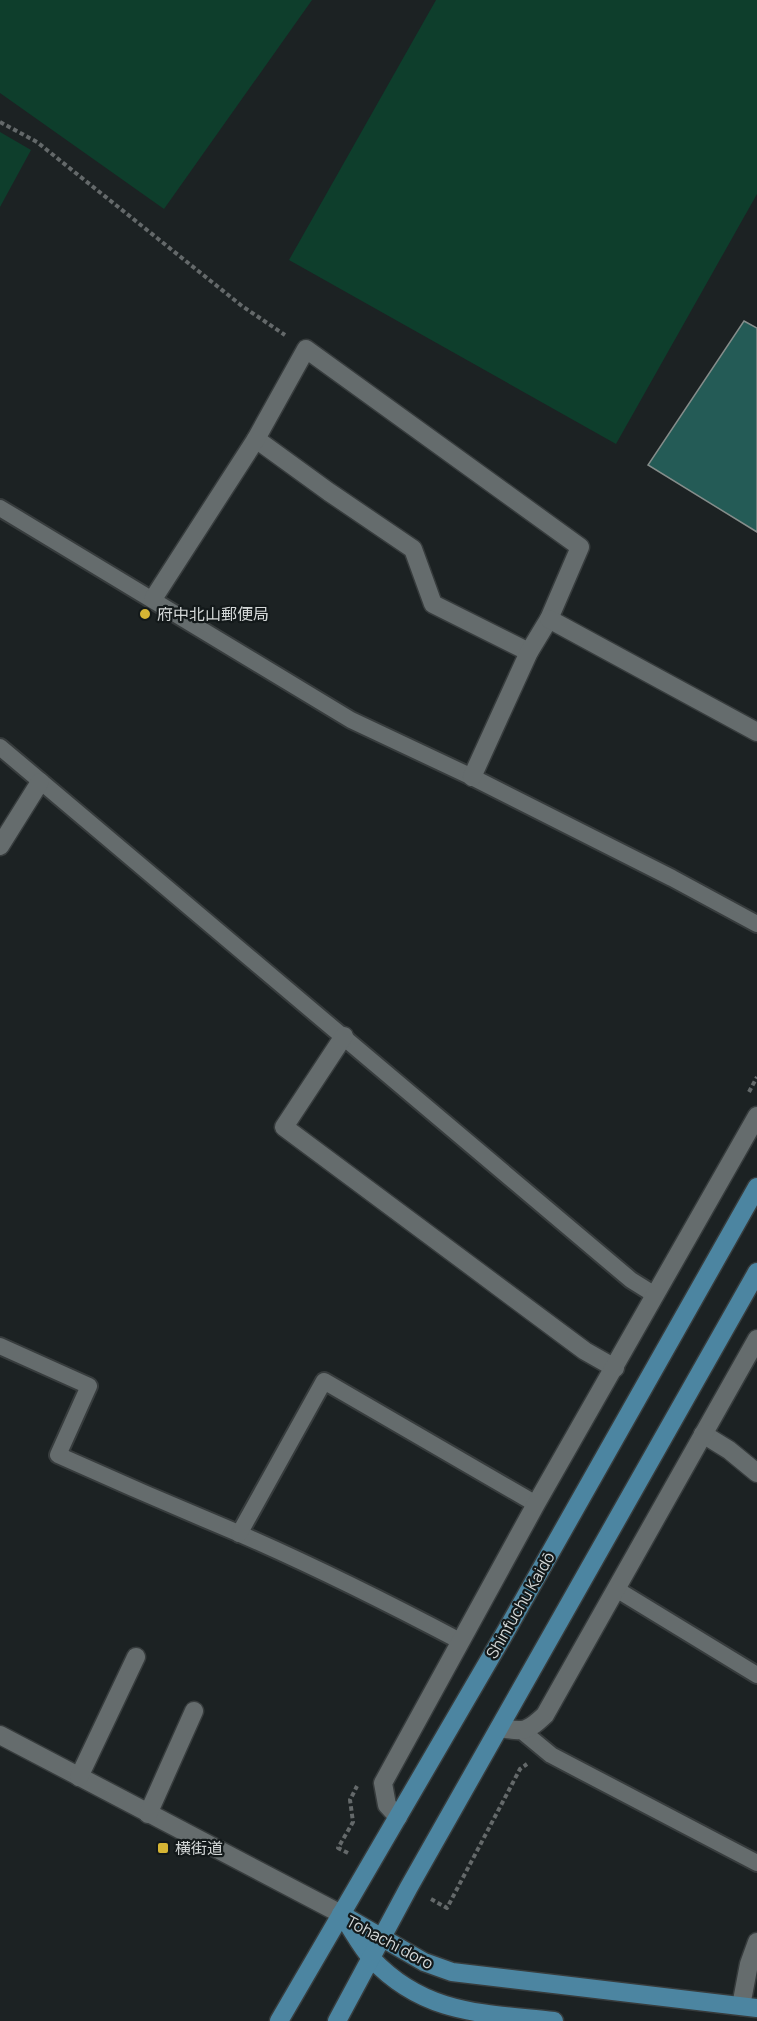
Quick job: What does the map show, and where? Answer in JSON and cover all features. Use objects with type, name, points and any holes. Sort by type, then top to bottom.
[{"type":"main road","name":"Shinfuchu Kaidō","points":[[279,2021],[506,1631],[757,1187]]},
{"type":"main road","points":[[337,2021],[757,1272]]},
{"type":"main road","name":"Tohachi doro","points":[[341,1914],[424,1962],[452,1972],[749,2007]]},
{"type":"main road","name":"Tohachi doro","points":[[341,1914],[371,1958],[406,1988],[440,2005],[468,2012],[554,2021]]},
{"type":"street","points":[[153,599],[256,439],[306,349],[580,547],[549,619],[529,652],[472,777]]},
{"type":"street","points":[[256,439],[413,549],[433,604],[529,652]]},
{"type":"street","points":[[549,619],[757,732]]},
{"type":"street","points":[[0,846],[40,782]]},
{"type":"street","points":[[344,1036],[284,1127],[585,1351],[615,1368]]},
{"type":"street","points":[[398,1817],[387,1805],[383,1783],[536,1504],[757,1116]]},
{"type":"street","points":[[500,1728],[522,1731],[534,1725],[545,1715],[757,1339]]},
{"type":"street","points":[[703,1434],[729,1450],[757,1473]]},
{"type":"street","points":[[79,1777],[136,1657]]},
{"type":"street","points":[[148,1814],[194,1711]]},
{"type":"street","points":[[0,1735],[341,1914]]},
{"type":"street","points":[[749,2007],[749,1964],[757,1942]]},
{"type":"lane","points":[[0,508],[351,720],[472,777],[672,878],[757,924]]},
{"type":"lane","points":[[0,747],[631,1280],[656,1295]]},
{"type":"lane","points":[[0,1346],[89,1386],[58,1455],[356,1588],[460,1641]]},
{"type":"lane","points":[[239,1534],[324,1381],[536,1504]]},
{"type":"lane","points":[[616,1589],[757,1675]]},
{"type":"lane","points":[[522,1731],[551,1755],[757,1863]]},
{"type":"path","points":[[0,122],[37,142],[242,306],[306,349]]},
{"type":"green space","points":[[0,0],[312,0],[164,209],[0,93]]},
{"type":"green space","points":[[436,0],[757,0],[757,194],[616,444],[289,260]]},
{"type":"green space","points":[[0,132],[31,150],[0,207]]},
{"type":"building","points":[[744,321],[757,328],[757,532],[648,465]]},
{"type":"place","name":"府中北山郵便局","points":[[145,614]]},
{"type":"place","name":"横街道","points":[[163,1848]]}]
